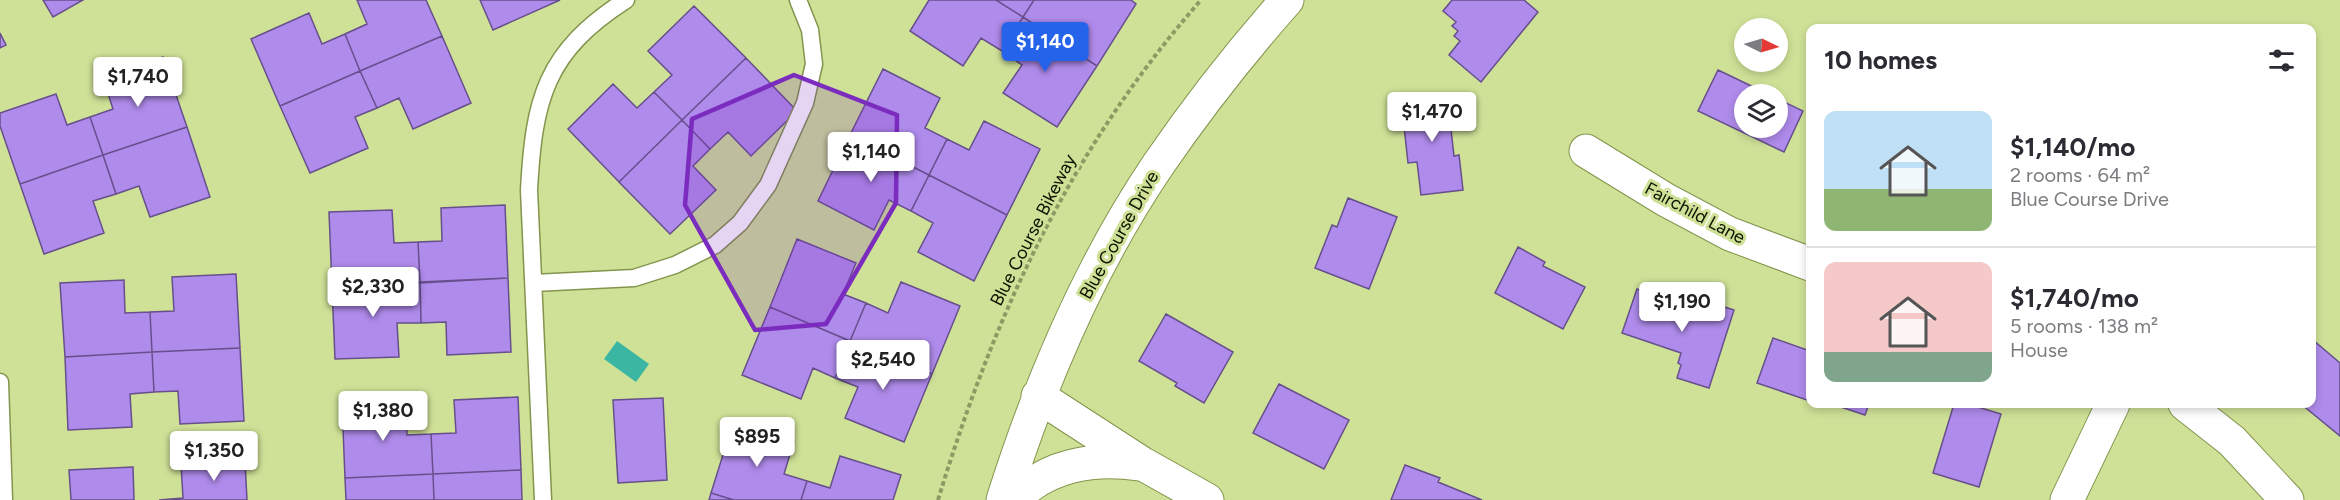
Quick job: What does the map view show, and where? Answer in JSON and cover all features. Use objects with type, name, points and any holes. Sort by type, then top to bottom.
[{"type":"street","name":"Blue Course Drive","points":[[1003,500],[1038,396],[1077,309],[1111,243],[1158,166],[1231,66],[1287,0]]},
{"type":"street","name":"Fairchild Lane","points":[[1586,150],[1666,200],[1730,234],[1806,262]]},
{"type":"street","points":[[1038,396],[1143,464],[1207,500]]},
{"type":"street","points":[[2067,500],[2111,408]]},
{"type":"street","points":[[2190,408],[2232,441],[2287,500]]},
{"type":"street","points":[[1014,500],[1049,475],[1088,461],[1143,464]]},
{"type":"lane","points":[[543,500],[529,190],[531,149],[536,117],[545,89],[558,63],[597,18],[626,0]]},
{"type":"lane","points":[[534,283],[593,282],[634,278],[675,265],[715,245],[740,224],[768,185],[805,103],[814,64],[810,30],[798,0]]},
{"type":"lane","points":[[0,382],[4,500]]},
{"type":"path","name":"Blue Course Bikeway","points":[[938,500],[977,380],[1042,233],[1083,159],[1125,96],[1168,38],[1201,0]]},
{"type":"highlighted area","points":[[794,75],[897,115],[896,203],[826,324],[755,330],[685,205],[692,119]]},
{"type":"water","points":[[617,341],[649,364],[636,382],[604,359]]},
{"type":"building","points":[[43,0],[83,0],[53,17]]},
{"type":"building","points":[[357,0],[426,0],[442,36],[360,71],[345,34],[367,24]]},
{"type":"building","points":[[480,0],[560,0],[493,30]]},
{"type":"building","points":[[929,0],[996,0],[1023,17],[1002,51],[981,38],[963,66],[910,31]]},
{"type":"building","points":[[996,0],[1034,0],[1023,17]]},
{"type":"building","points":[[1034,0],[1131,0],[1136,4],[1097,66],[1023,17]]},
{"type":"building","points":[[1452,0],[1524,0],[1538,12],[1481,82],[1449,55],[1460,41],[1454,36],[1458,31],[1452,26],[1456,22],[1443,11]]},
{"type":"building","points":[[694,6],[746,58],[682,120],[654,92],[672,75],[648,51]]},
{"type":"building","points":[[309,13],[322,44],[345,34],[360,71],[280,106],[251,39]]},
{"type":"building","points":[[1023,17],[1097,66],[1057,127],[1003,93],[1022,65],[1002,51]]},
{"type":"building","points":[[0,33],[6,45],[0,48]]},
{"type":"building","points":[[442,36],[471,103],[413,129],[399,98],[377,108],[360,71]]},
{"type":"building","points":[[163,57],[187,127],[103,155],[90,117],[113,109],[103,78]]},
{"type":"building","points":[[746,58],[797,111],[751,156],[728,132],[710,149],[682,120]]},
{"type":"building","points":[[883,69],[940,98],[925,128],[947,139],[929,175],[850,135]]},
{"type":"building","points":[[1718,70],[1747,84],[1734,84],[1734,128],[1698,111]]},
{"type":"building","points":[[360,71],[377,108],[355,117],[368,148],[310,173],[280,106]]},
{"type":"building","points":[[613,84],[637,108],[654,92],[682,120],[619,182],[568,129]]},
{"type":"building","points":[[1447,93],[1454,156],[1459,155],[1463,190],[1421,195],[1417,162],[1408,163],[1401,98]]},
{"type":"building","points":[[56,94],[67,125],[90,117],[103,155],[20,184],[0,126],[0,113]]},
{"type":"building","points":[[1788,104],[1803,111],[1784,152],[1755,138],[1788,138]]},
{"type":"building","points":[[682,120],[710,149],[693,166],[716,190],[670,234],[619,182]]},
{"type":"building","points":[[984,121],[1040,149],[1007,215],[929,175],[947,139],[969,150]]},
{"type":"building","points":[[187,127],[210,197],[150,217],[139,186],[116,194],[103,155]]},
{"type":"building","points":[[850,135],[929,175],[911,211],[889,200],[874,230],[818,201]]},
{"type":"building","points":[[103,155],[116,194],[93,201],[104,233],[44,254],[20,184]]},
{"type":"building","points":[[929,175],[1007,215],[974,281],[918,252],[933,223],[911,211]]},
{"type":"building","points":[[1348,198],[1397,217],[1369,289],[1315,268],[1332,225],[1337,227]]},
{"type":"building","points":[[505,205],[508,278],[420,282],[418,242],[442,241],[441,208]]},
{"type":"building","points":[[392,210],[394,243],[418,242],[420,282],[332,286],[329,212]]},
{"type":"building","points":[[797,239],[856,263],[843,294],[866,303],[850,341],[770,307]]},
{"type":"building","points":[[1518,247],[1545,262],[1543,266],[1585,287],[1563,329],[1495,293]]},
{"type":"building","points":[[236,274],[240,348],[152,352],[150,312],[174,311],[172,277]]},
{"type":"building","points":[[508,278],[511,352],[447,355],[446,322],[421,323],[420,283]]},
{"type":"building","points":[[124,280],[125,313],[150,312],[152,352],[65,357],[60,283]]},
{"type":"building","points":[[901,282],[960,306],[932,374],[850,341],[866,303],[888,313]]},
{"type":"building","points":[[420,283],[421,323],[397,323],[399,357],[335,359],[332,286]]},
{"type":"building","points":[[1637,289],[1703,311],[1706,301],[1734,310],[1709,388],[1677,378],[1681,365],[1678,363],[1681,353],[1622,333]]},
{"type":"building","points":[[770,307],[850,341],[835,378],[813,368],[801,399],[742,375]]},
{"type":"building","points":[[1166,314],[1233,352],[1204,403],[1175,386],[1177,383],[1139,361]]},
{"type":"building","points":[[1773,338],[1806,350],[1806,400],[1757,383]]},
{"type":"building","points":[[850,341],[932,374],[904,442],[845,418],[858,387],[835,378]]},
{"type":"building","points":[[2316,343],[2340,363],[2340,436],[2306,408],[2316,408]]},
{"type":"building","points":[[240,348],[244,421],[180,424],[178,391],[154,392],[152,352]]},
{"type":"building","points":[[152,352],[154,392],[130,394],[132,427],[68,430],[65,357]]},
{"type":"building","points":[[1279,384],[1349,420],[1324,469],[1253,433]]},
{"type":"building","points":[[518,397],[521,470],[433,474],[431,434],[456,433],[454,400]]},
{"type":"building","points":[[663,398],[667,480],[618,483],[613,400]]},
{"type":"building","points":[[406,402],[407,435],[431,434],[433,474],[345,478],[342,404]]},
{"type":"building","points":[[1844,408],[1868,408],[1865,415]]},
{"type":"building","points":[[1953,408],[1981,408],[2001,414],[1979,487],[1933,473]]},
{"type":"building","points":[[733,423],[794,441],[784,474],[807,481],[801,500],[734,500],[711,493]]},
{"type":"building","points":[[840,456],[901,475],[893,500],[801,500],[807,481],[830,488]]},
{"type":"building","points":[[245,461],[247,500],[159,500],[183,498],[181,465]]},
{"type":"building","points":[[1405,465],[1440,478],[1438,482],[1482,500],[1391,500]]},
{"type":"building","points":[[133,467],[134,500],[71,500],[69,470]]},
{"type":"building","points":[[521,470],[522,500],[434,500],[433,474]]},
{"type":"building","points":[[433,474],[434,500],[346,500],[345,478]]},
{"type":"building","points":[[711,493],[734,500],[709,500]]}]
